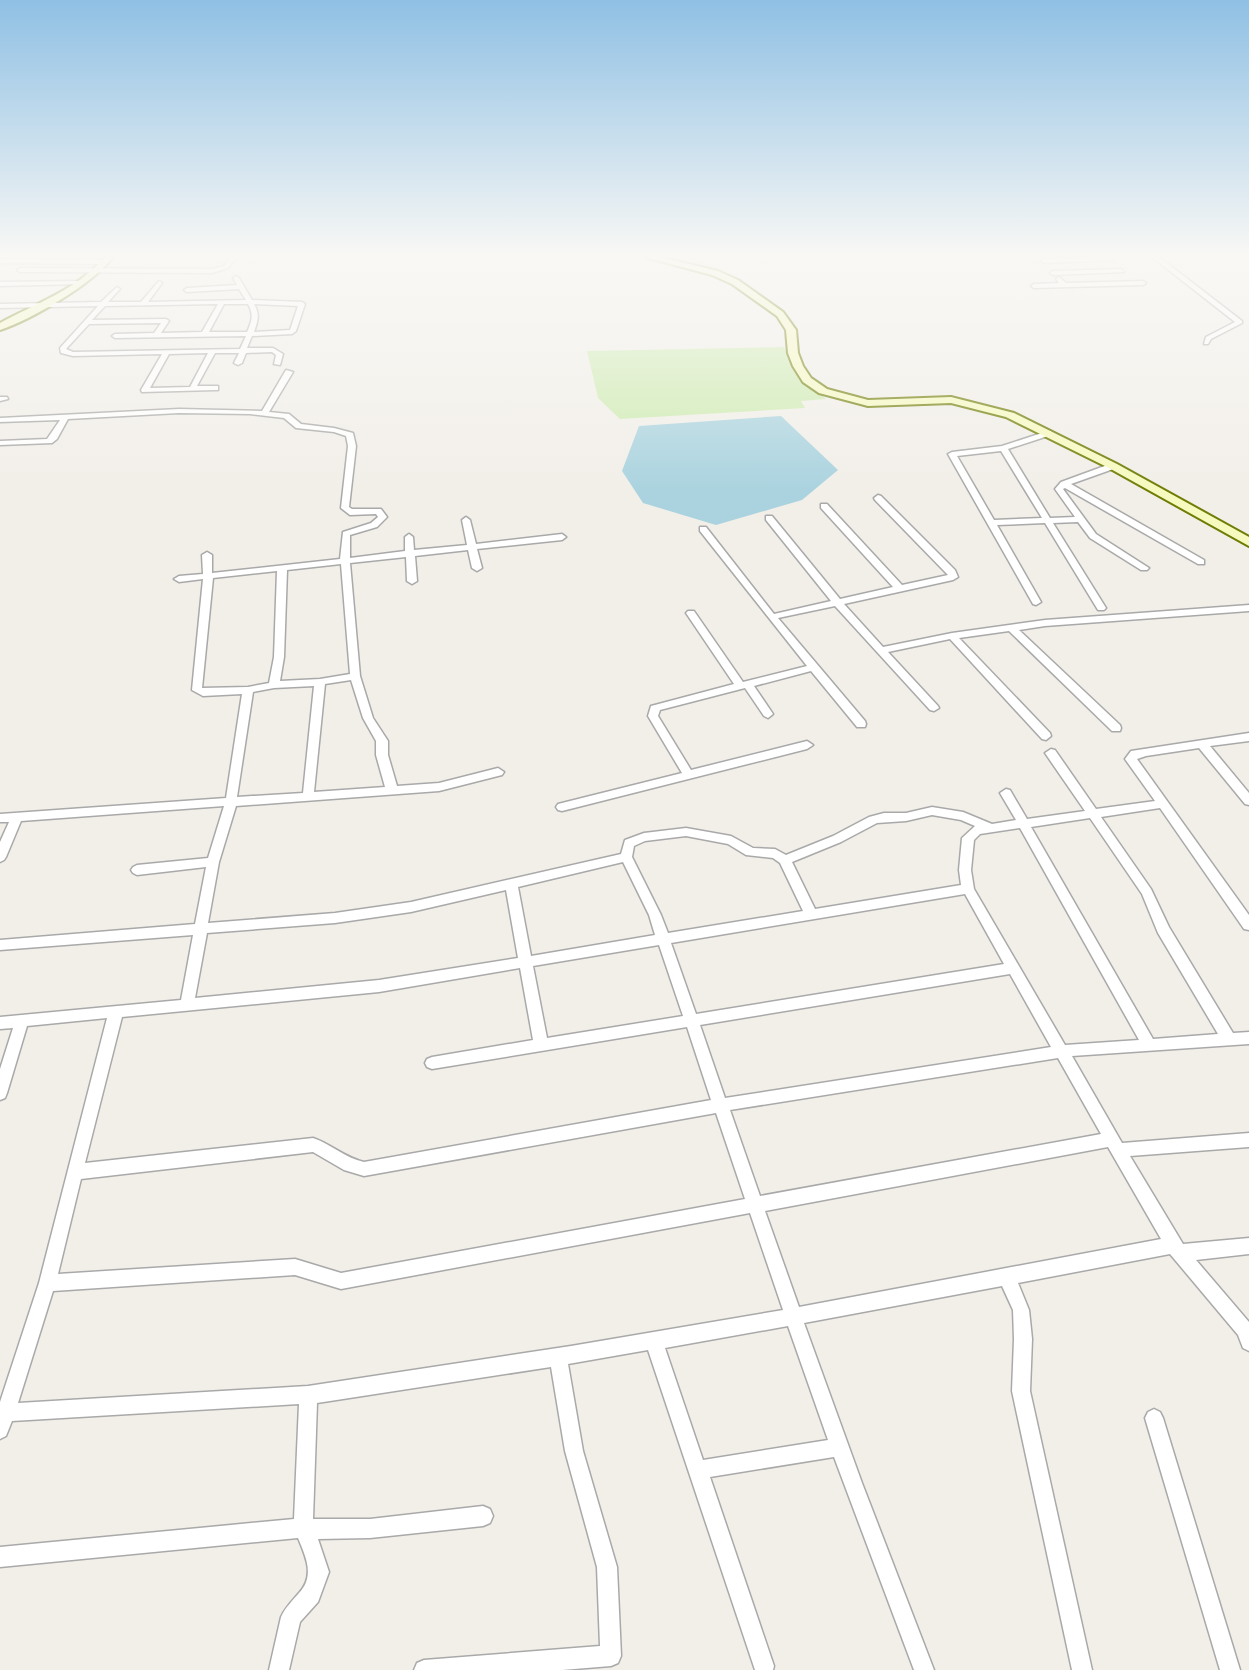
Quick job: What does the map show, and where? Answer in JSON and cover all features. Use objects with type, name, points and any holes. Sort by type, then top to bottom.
[{"type":"street","points":[[74,335],[62,349],[63,352],[277,351],[280,354],[278,364]]},
{"type":"street","points":[[105,353],[115,336],[207,335]]},
{"type":"street","points":[[238,363],[250,335]]},
{"type":"street","points":[[791,335],[793,353],[798,366],[807,380],[823,391],[868,403],[934,400],[968,403],[1010,415],[1113,466],[1249,542]]},
{"type":"street","points":[[1206,343],[1208,338],[1215,335]]},
{"type":"street","points":[[192,389],[212,352]]},
{"type":"street","points":[[166,353],[145,390],[215,388]]},
{"type":"street","points":[[264,414],[290,372]]},
{"type":"street","points":[[0,420],[197,410],[286,416],[294,425],[342,431],[350,435],[352,446],[345,508],[350,512],[378,511],[383,517],[374,525],[346,534],[345,559],[355,676],[368,717],[382,741],[386,772],[392,790]]},
{"type":"street","points":[[0,443],[49,441],[54,437],[65,418]]},
{"type":"street","points":[[1036,602],[952,454],[1003,448],[1048,433]]},
{"type":"street","points":[[1003,448],[1101,609]]},
{"type":"street","points":[[1113,466],[1064,484],[1059,489],[1098,540],[1144,568]]},
{"type":"street","points":[[1064,484],[1201,562]]},
{"type":"street","points":[[772,617],[947,579],[954,574],[878,498]]},
{"type":"street","points":[[824,506],[900,589]]},
{"type":"street","points":[[769,518],[838,603],[934,708]]},
{"type":"street","points":[[990,523],[1080,519]]},
{"type":"street","points":[[466,520],[477,568]]},
{"type":"street","points":[[703,529],[861,724]]},
{"type":"street","points":[[409,537],[412,581]]},
{"type":"street","points":[[179,579],[562,537]]},
{"type":"street","points":[[207,555],[197,690],[203,693],[248,690],[355,676]]},
{"type":"street","points":[[274,685],[279,657],[282,567]]},
{"type":"street","points":[[882,650],[1011,627],[1249,608]]},
{"type":"street","points":[[692,613],[768,714]]},
{"type":"street","points":[[1011,627],[1116,728]]},
{"type":"street","points":[[952,636],[1046,736]]},
{"type":"street","points":[[688,774],[653,711],[660,706],[814,667]]},
{"type":"street","points":[[308,796],[320,682]]},
{"type":"street","points":[[187,1005],[213,861],[231,801],[248,690]]},
{"type":"street","points":[[1249,737],[1135,754],[1131,759],[1249,925]]},
{"type":"street","points":[[1202,744],[1249,801]]},
{"type":"street","points":[[562,807],[807,745]]},
{"type":"street","points":[[1051,753],[1147,892],[1163,929],[1228,1039]]},
{"type":"street","points":[[0,818],[439,787],[498,772]]},
{"type":"street","points":[[1006,793],[1026,824],[1150,1046]]},
{"type":"street","points":[[1162,804],[977,830],[968,838],[965,870],[968,889],[1177,1249],[1244,1329],[1249,1342]]},
{"type":"street","points":[[785,860],[884,817],[906,817],[932,811],[963,816],[989,827]]},
{"type":"street","points":[[0,857],[16,818]]},
{"type":"street","points":[[811,915],[785,860],[775,854],[750,852],[731,840],[686,832],[644,837],[628,843],[626,857],[655,915],[793,1317],[888,1582],[924,1670]]},
{"type":"street","points":[[0,945],[335,918],[411,907],[626,857]]},
{"type":"street","points":[[137,870],[213,861]]},
{"type":"street","points":[[511,885],[541,1043]]},
{"type":"street","points":[[0,1023],[379,986],[968,889]]},
{"type":"street","points":[[432,1063],[541,1043],[1014,968]]},
{"type":"street","points":[[116,1012],[47,1282],[2,1418],[308,1395],[654,1341],[1007,1277],[1177,1249],[1249,1246]]},
{"type":"street","points":[[0,1092],[22,1021]]},
{"type":"street","points":[[74,1172],[313,1145],[327,1148],[347,1166],[364,1169],[721,1105],[1062,1052],[1249,1038]]},
{"type":"street","points":[[47,1282],[295,1267],[341,1281],[753,1203],[1115,1145],[1249,1140]]},
{"type":"street","points":[[1007,1277],[1021,1310],[1023,1339],[1021,1391],[1082,1670]]},
{"type":"street","points":[[654,1341],[764,1666]]},
{"type":"street","points":[[424,1670],[611,1656],[606,1567],[574,1451],[558,1357]]},
{"type":"street","points":[[279,1670],[291,1617],[311,1595],[319,1572],[303,1528],[308,1395]]},
{"type":"street","points":[[1154,1418],[1230,1670]]},
{"type":"street","points":[[697,1470],[840,1448]]},
{"type":"street","points":[[0,1557],[303,1528],[329,1531],[483,1516]]},
{"type":"green space","points":[[784,347],[795,370],[826,399],[801,401],[805,408],[620,419],[598,398],[587,351]]},
{"type":"water","points":[[781,416],[838,470],[802,500],[716,525],[643,503],[622,471],[639,426]]}]
